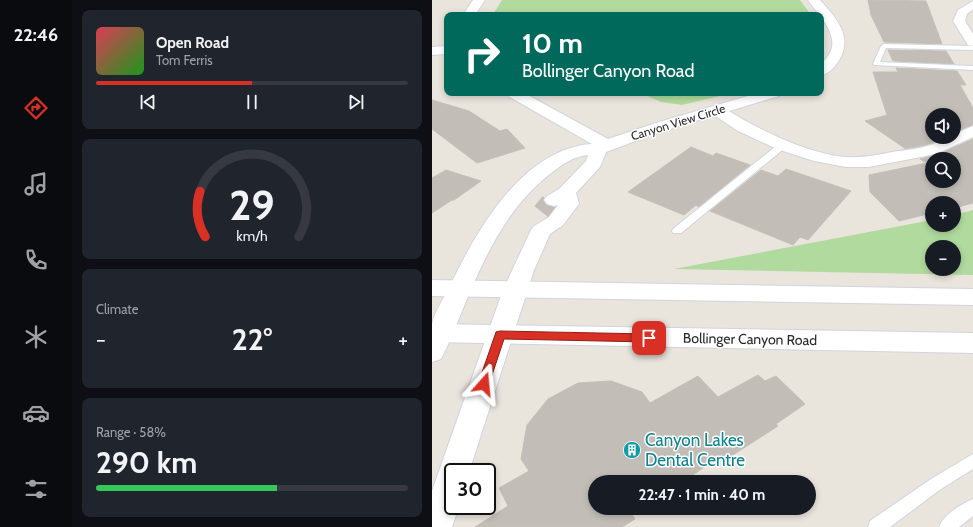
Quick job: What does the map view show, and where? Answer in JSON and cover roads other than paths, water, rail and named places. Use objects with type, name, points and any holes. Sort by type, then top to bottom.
[{"type":"street","points":[[470,12],[479,0]]},
{"type":"street","points":[[814,0],[823,12]]},
{"type":"street","points":[[973,4],[962,12],[960,21],[965,32],[973,42]]},
{"type":"street","points":[[824,13],[836,28],[840,40],[838,53],[824,68]]},
{"type":"street","points":[[432,51],[444,50]]},
{"type":"street","points":[[457,463],[515,290],[550,210],[594,163],[602,147],[517,96]]},
{"type":"street","name":"Canyon View Circle","points":[[435,339],[471,266],[496,221],[526,185],[550,166],[573,152],[602,147],[640,132],[764,96]]},
{"type":"street","points":[[717,110],[744,128],[783,145],[820,157],[846,162],[869,162],[936,149],[973,131]]},
{"type":"street","points":[[432,288],[973,297]]},
{"type":"street","name":"Bollinger Canyon Road","points":[[435,339],[500,335],[973,342]]},
{"type":"street","points":[[436,527],[444,503]]},
{"type":"lane","points":[[973,48],[884,46],[876,64],[973,68]]},
{"type":"lane","points":[[677,231],[783,145]]},
{"type":"lane","points":[[876,527],[936,484],[973,462]]},
{"type":"lane","points":[[947,527],[961,514],[973,507]]},
{"type":"tunnel","points":[[543,213],[551,203]]},
{"type":"place","name":"Canyon Lakes Dental Centre","points":[[632,450]]}]
